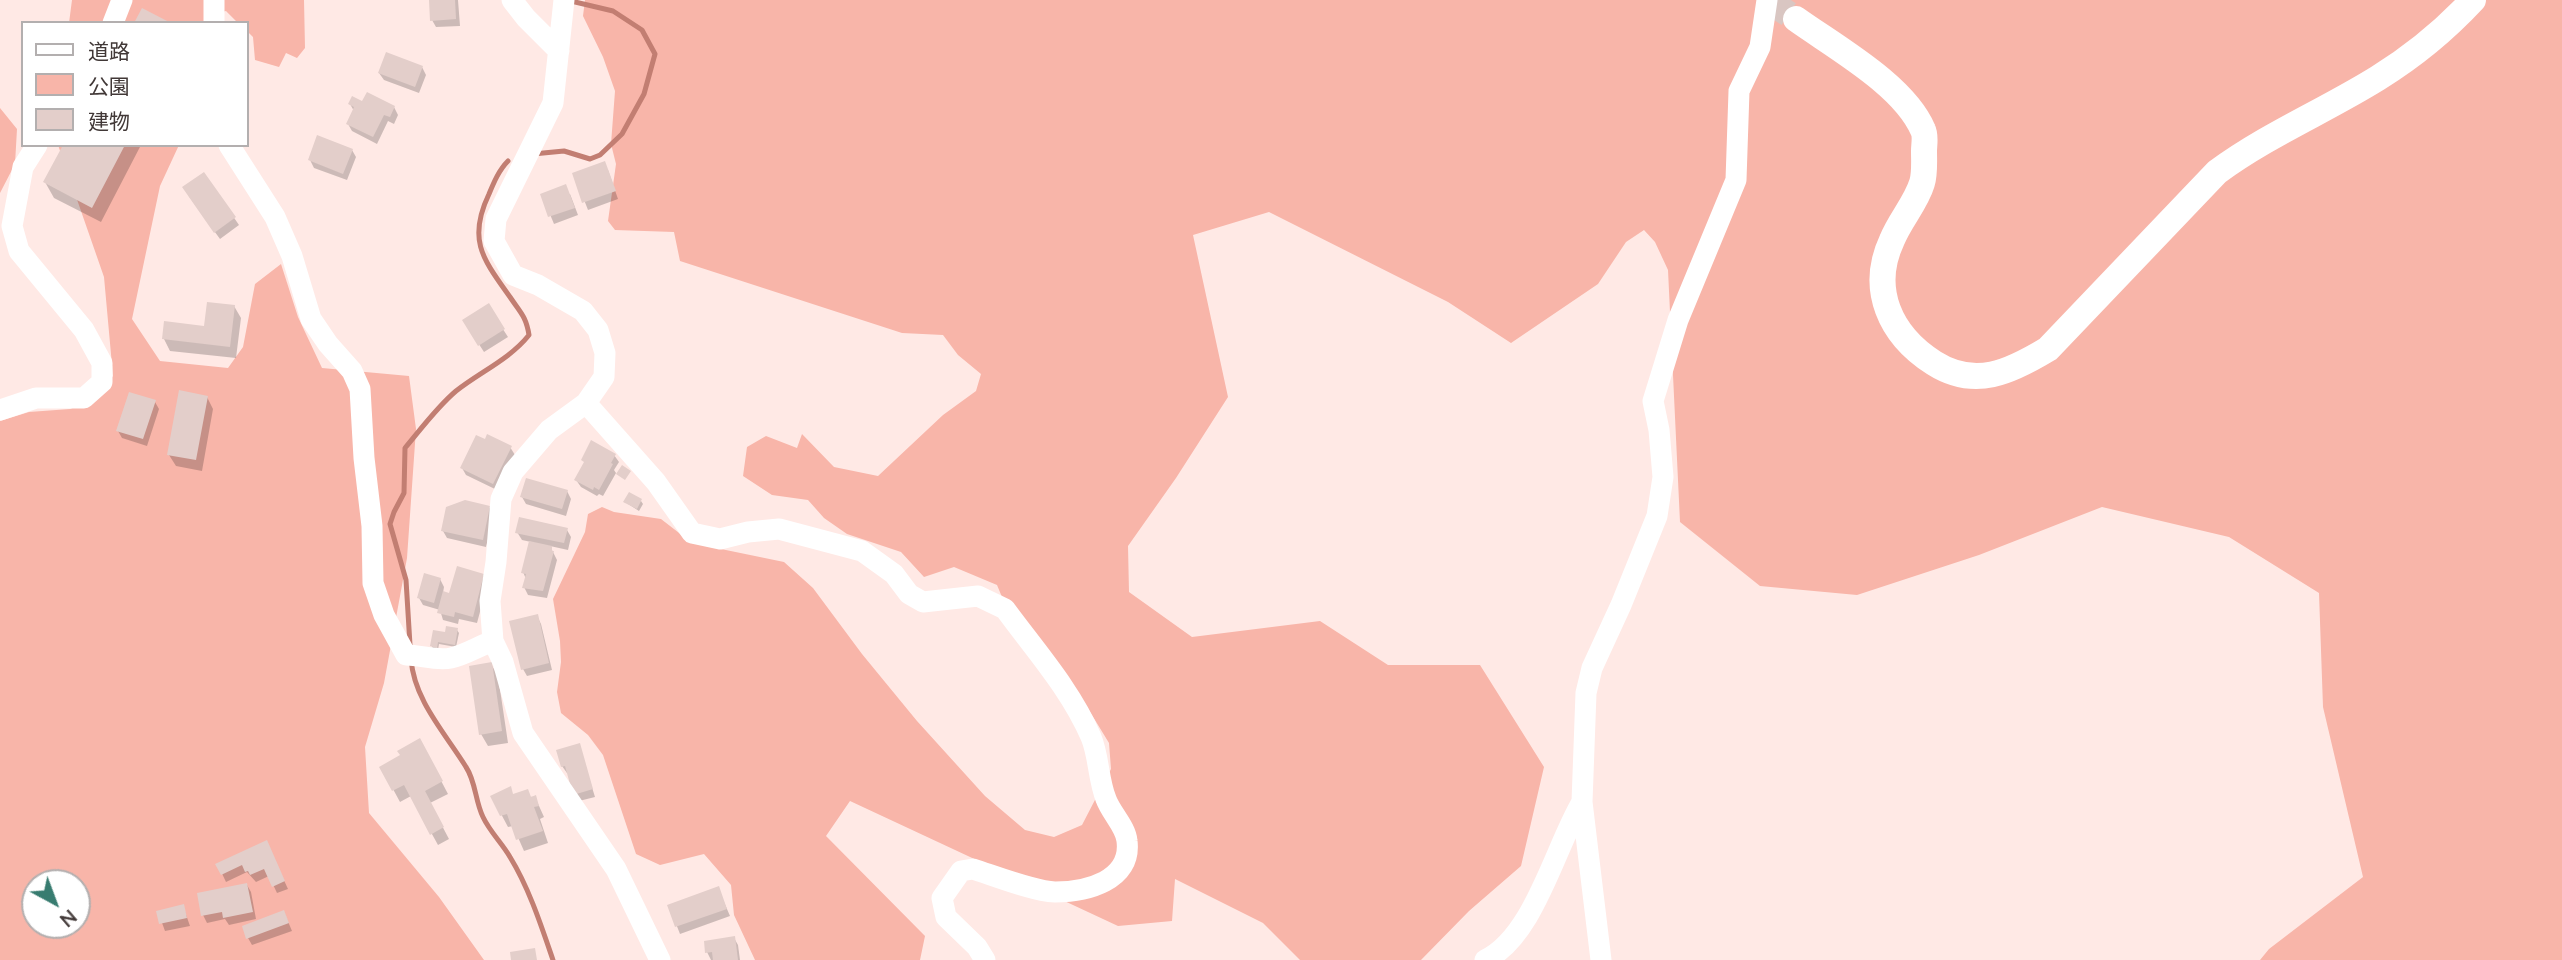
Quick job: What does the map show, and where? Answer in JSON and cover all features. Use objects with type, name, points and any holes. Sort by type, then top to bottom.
[{"type":"street","points":[[114,21],[122,0]]},
{"type":"street","points":[[214,0],[214,21]]},
{"type":"street","points":[[512,0],[559,51]]},
{"type":"street","points":[[564,0],[553,103],[496,219],[494,241],[513,275],[538,285],[583,312],[598,330],[605,353],[604,377],[586,403],[550,430],[522,461],[513,472],[501,499],[490,601],[493,641],[503,662],[523,733],[616,869],[660,960]]},
{"type":"street","points":[[1601,960],[1582,802],[1586,693],[1592,668],[1657,516],[1663,477],[1659,430],[1653,401],[1678,320],[1736,180],[1739,91],[1760,47],[1767,0]]},
{"type":"street","points":[[1796,19],[1888,85],[1924,132],[1923,182],[1892,239],[1884,261],[1883,300],[1894,323],[1912,346],[1952,373],[1979,377],[2017,368],[2048,349],[2217,173],[2245,151],[2378,78],[2420,49],[2473,0]]},
{"type":"street","points":[[0,410],[36,398],[84,398],[102,382],[102,363],[84,330],[19,251],[12,226],[23,167],[36,147]]},
{"type":"street","points":[[230,147],[275,217],[292,256],[311,319],[328,344],[352,371],[360,389],[372,526],[373,583],[384,615],[414,655],[452,658],[493,641]]},
{"type":"street","points":[[586,403],[656,482],[692,533],[720,539],[747,531],[779,529],[862,551],[894,574],[909,594],[923,602],[978,596],[1005,609],[1067,693],[1091,739],[1098,777],[1106,801],[1127,838],[1127,851],[1118,874],[1093,888],[1054,892],[973,869],[961,871],[942,898],[946,917],[977,947],[985,960]]},
{"type":"street","points":[[1485,960],[1504,949],[1515,937],[1550,871],[1568,825],[1582,802]]},
{"type":"green space","points":[[72,0],[304,0],[305,48],[297,58],[286,53],[279,67],[255,60],[248,21],[236,21],[226,11],[205,16],[204,21],[69,21]]},
{"type":"green space","points":[[585,0],[2562,0],[2562,960],[2260,960],[2269,949],[2363,877],[2323,707],[2319,593],[2229,537],[2102,507],[1979,555],[1857,595],[1760,586],[1680,522],[1668,270],[1655,242],[1644,230],[1626,242],[1598,284],[1511,343],[1448,302],[1269,212],[1193,235],[1228,397],[1128,546],[1129,592],[1192,637],[1320,621],[1388,665],[1480,665],[1544,767],[1521,866],[1469,911],[1421,960],[1300,960],[1263,923],[1175,879],[1172,921],[1118,926],[850,801],[826,836],[925,936],[920,960],[755,960],[734,915],[731,885],[704,854],[660,865],[636,854],[603,755],[588,735],[561,713],[557,692],[561,662],[560,641],[553,599],[585,532],[588,514],[602,507],[614,512],[661,519],[692,543],[784,562],[813,588],[917,721],[985,796],[1025,830],[1054,837],[1082,825],[1111,769],[1109,743],[1084,702],[1002,597],[997,585],[954,567],[924,577],[901,552],[847,534],[824,518],[808,500],[772,495],[743,476],[747,447],[766,436],[797,448],[802,434],[834,467],[878,476],[943,415],[976,391],[981,374],[958,355],[943,335],[902,333],[680,261],[674,232],[615,230],[608,221],[616,164],[611,144],[615,91],[603,57],[583,16]]},
{"type":"green space","points":[[0,108],[17,129],[15,164],[0,193]]},
{"type":"green space","points":[[59,147],[178,147],[160,186],[132,319],[160,361],[228,368],[243,347],[255,284],[281,264],[298,317],[322,368],[409,376],[416,429],[407,558],[384,683],[365,747],[369,813],[439,897],[484,960],[0,960],[0,421],[29,412],[70,409],[96,399],[113,376],[104,277]]},
{"type":"building","points":[[429,0],[455,0],[456,19],[430,21]]},
{"type":"building","points":[[142,8],[167,21],[135,21]]},
{"type":"building","points":[[386,52],[423,66],[415,87],[378,73]]},
{"type":"building","points":[[367,92],[395,106],[390,117],[384,115],[373,137],[346,124],[354,107],[348,104],[352,96],[362,101]]},
{"type":"building","points":[[317,135],[353,149],[343,174],[308,160]]},
{"type":"building","points":[[62,147],[124,147],[92,208],[43,182]]},
{"type":"building","points":[[605,161],[616,191],[582,203],[572,173]]},
{"type":"building","points":[[204,172],[236,217],[214,233],[182,187]]},
{"type":"building","points":[[566,184],[575,208],[548,217],[540,194]]},
{"type":"building","points":[[207,302],[235,305],[230,347],[162,339],[164,321],[204,326]]},
{"type":"building","points":[[489,303],[505,329],[478,346],[462,320]]},
{"type":"building","points":[[179,390],[208,396],[196,460],[167,455]]},
{"type":"building","points":[[129,392],[156,400],[143,439],[116,431]]},
{"type":"building","points":[[487,434],[512,446],[493,484],[460,468],[476,435],[485,439]]},
{"type":"building","points":[[591,440],[616,454],[599,490],[594,487],[593,490],[574,480],[584,462],[581,460]]},
{"type":"building","points":[[622,465],[631,471],[625,480],[616,474]]},
{"type":"building","points":[[526,478],[568,490],[562,509],[520,497]]},
{"type":"building","points":[[629,492],[642,499],[637,509],[623,502]]},
{"type":"building","points":[[465,500],[490,506],[483,540],[441,531],[446,507]]},
{"type":"building","points":[[519,517],[568,528],[564,543],[515,533]]},
{"type":"building","points":[[529,541],[552,546],[554,551],[543,591],[522,588],[526,574],[521,573]]},
{"type":"building","points":[[457,566],[484,574],[473,617],[455,612],[454,617],[437,613],[443,591],[449,593]]},
{"type":"building","points":[[424,573],[441,578],[434,603],[417,598]]},
{"type":"building","points":[[538,614],[549,663],[521,670],[509,621]]},
{"type":"building","points":[[446,626],[458,628],[455,645],[438,642],[437,648],[430,646],[433,630],[445,632]]},
{"type":"building","points":[[492,662],[502,731],[479,735],[469,666]]},
{"type":"building","points":[[420,738],[443,781],[425,791],[444,827],[430,835],[404,785],[392,791],[379,767],[400,755],[397,751]]},
{"type":"building","points":[[580,743],[593,789],[573,795],[565,766],[561,767],[556,750]]},
{"type":"building","points":[[511,786],[513,794],[528,789],[531,797],[536,795],[539,806],[534,807],[543,831],[516,840],[507,814],[500,816],[490,796]]},
{"type":"building","points":[[267,840],[285,881],[272,887],[264,869],[250,875],[242,865],[221,875],[215,864]]},
{"type":"building","points":[[247,883],[253,912],[223,918],[222,912],[201,916],[197,893]]},
{"type":"building","points":[[719,886],[727,909],[675,927],[667,905]]},
{"type":"building","points":[[184,904],[187,918],[159,924],[156,911]]},
{"type":"building","points":[[284,910],[289,923],[246,939],[242,926]]},
{"type":"building","points":[[735,936],[738,960],[713,960],[712,952],[705,953],[704,941]]},
{"type":"building","points":[[535,948],[537,960],[511,960],[510,952]]},
{"type":"waterway","points":[[533,154],[564,151],[590,159],[600,155],[622,134],[644,94],[655,54],[642,30],[613,11],[571,1]]},
{"type":"waterway","points":[[410,645],[406,580],[390,524],[404,493],[405,448],[449,397],[513,351],[529,335],[522,314],[486,260],[479,237],[482,210],[497,176],[508,161]]},
{"type":"waterway","points":[[411,659],[413,674],[424,702],[469,773],[483,817],[523,881],[553,960]]},
{"type":"tunnel","points":[[1767,0],[1796,19]]}]
